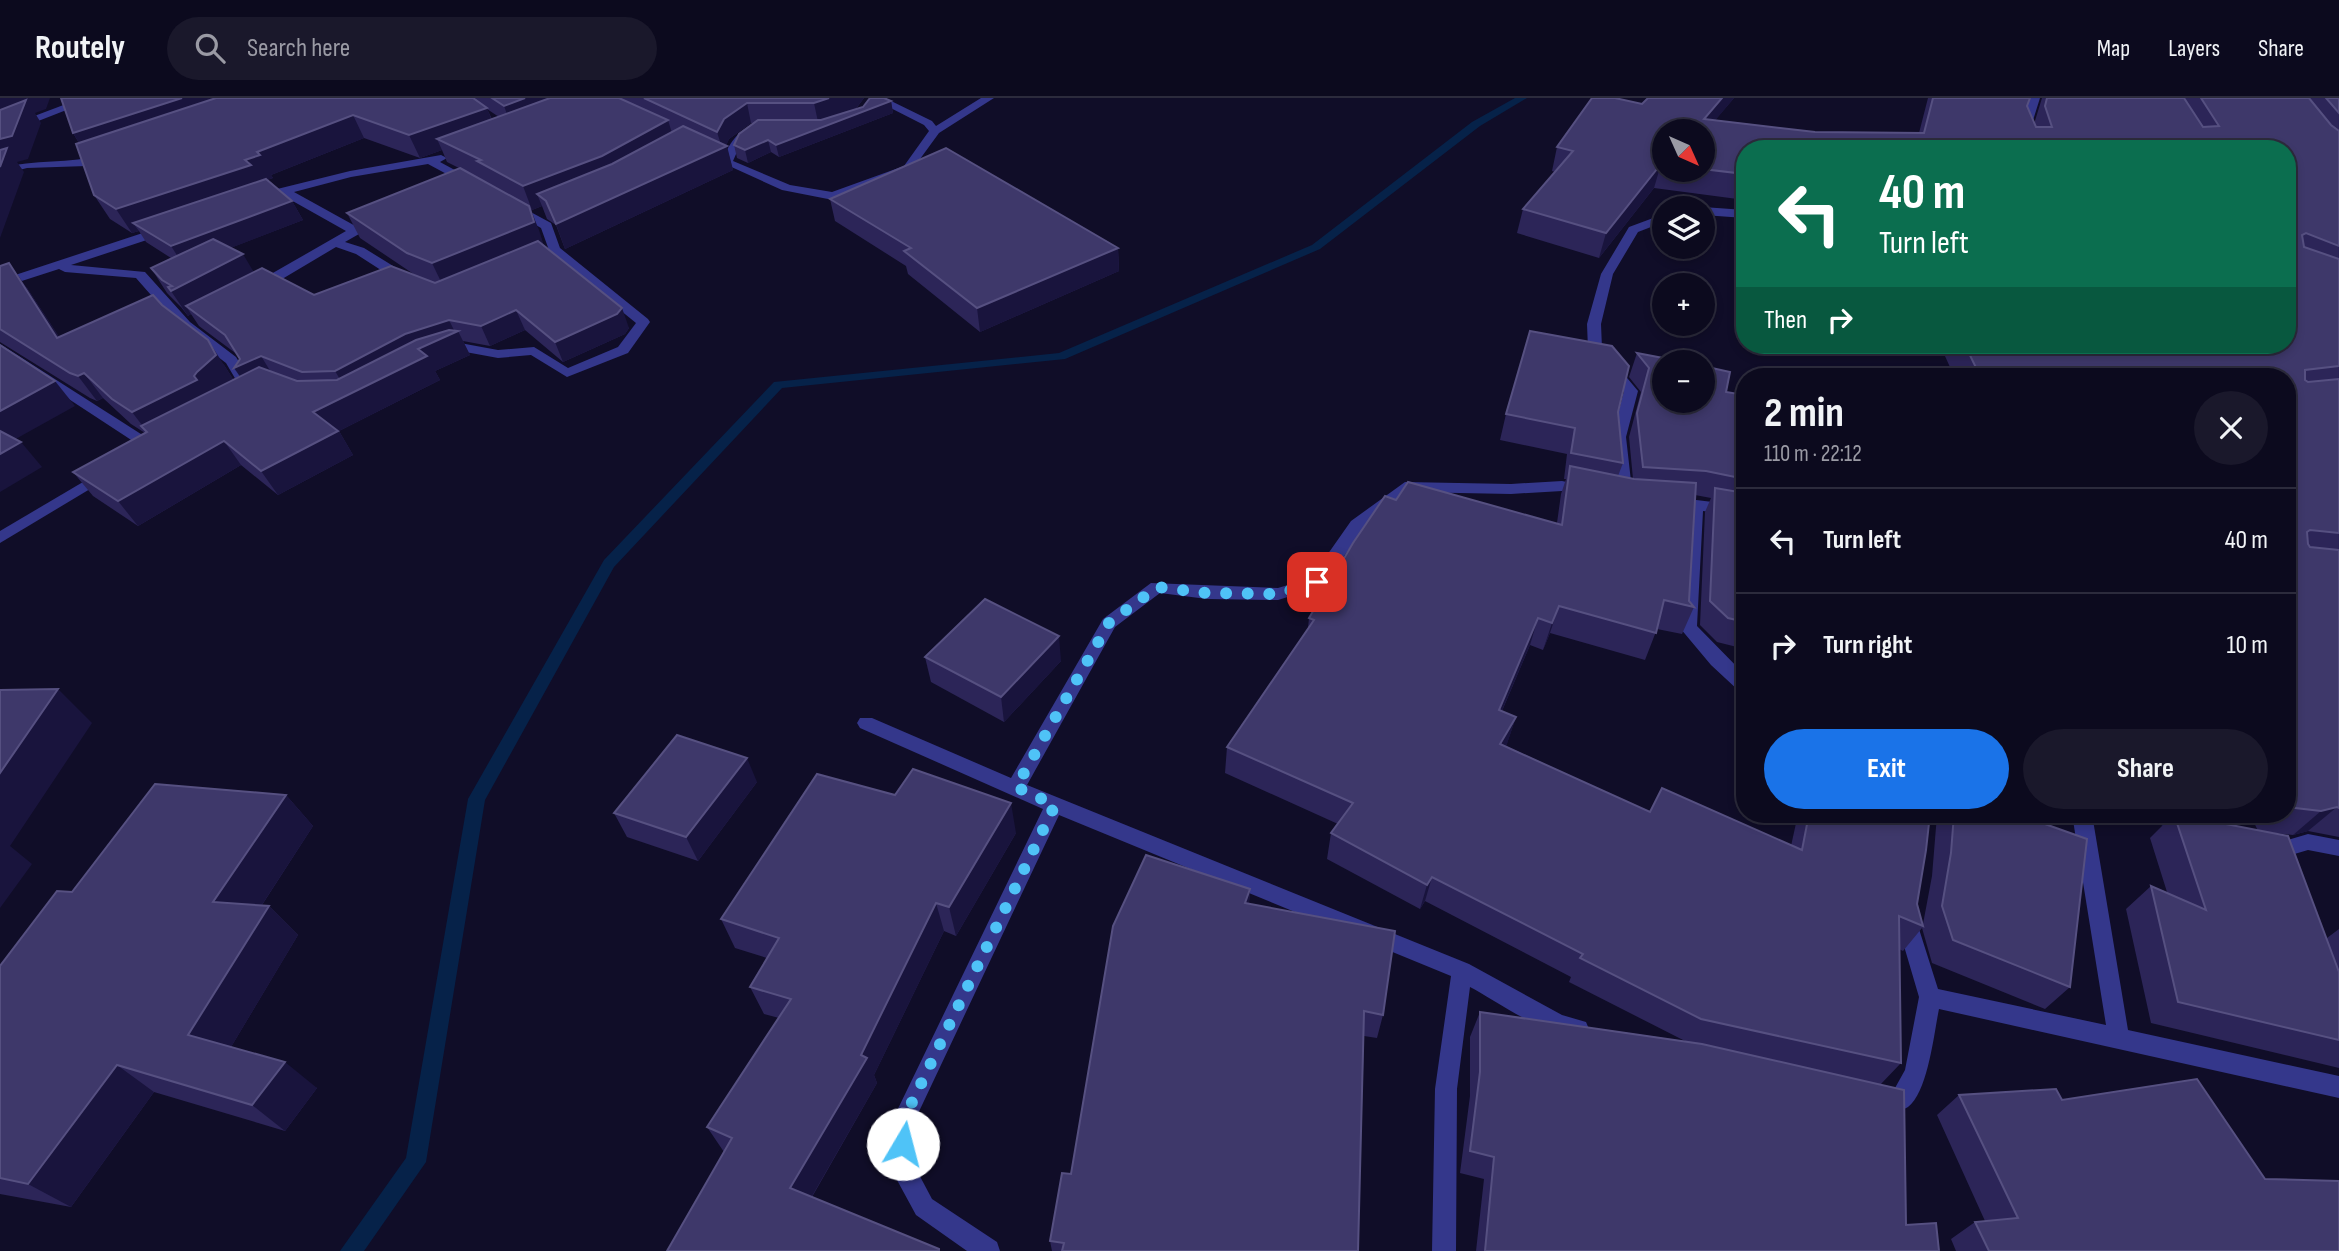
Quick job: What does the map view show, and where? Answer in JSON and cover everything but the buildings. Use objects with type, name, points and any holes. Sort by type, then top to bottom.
[{"type":"street","points":[[0,133],[92,98]]},
{"type":"street","points":[[697,149],[781,185],[821,196],[833,196],[908,168],[935,131],[989,98]]},
{"type":"street","points":[[2028,140],[2024,130],[2035,98]]},
{"type":"street","points":[[872,101],[928,123],[935,131]]},
{"type":"street","points":[[727,162],[735,143],[757,127],[768,127]]},
{"type":"street","points":[[243,203],[281,190],[350,174],[432,162],[458,152]]},
{"type":"street","points":[[0,172],[27,165],[87,163],[113,156]]},
{"type":"street","points":[[432,162],[494,196],[539,215],[547,226],[554,250],[643,322],[623,350],[567,373],[534,351],[498,354],[460,347],[435,355]]},
{"type":"street","points":[[246,293],[355,230],[281,190]]},
{"type":"street","points":[[1715,212],[1736,213]]},
{"type":"street","points":[[1016,787],[1109,623],[1157,587],[1207,593],[1278,594],[1317,582],[1357,525],[1405,487],[1511,489],[1562,486],[1619,497],[1619,437],[1631,391],[1595,349],[1594,324],[1607,274],[1633,230],[1652,223]]},
{"type":"street","points":[[0,284],[181,224]]},
{"type":"street","points":[[332,242],[360,251],[398,277],[421,286]]},
{"type":"street","points":[[540,254],[554,250]]},
{"type":"street","points":[[55,267],[140,275],[231,360],[244,380],[238,398]]},
{"type":"street","points":[[0,348],[153,445]]},
{"type":"street","points":[[0,538],[116,467]]},
{"type":"street","points":[[1661,501],[1736,509]]},
{"type":"street","points":[[1696,503],[1688,628],[1736,678]]},
{"type":"street","points":[[866,723],[1055,805],[1462,971],[1558,1024],[1595,1034]]},
{"type":"street","points":[[988,1251],[924,1207],[903,1169],[904,1119],[1055,805]]},
{"type":"street","points":[[2083,823],[2119,1040]]},
{"type":"street","points":[[2186,823],[2214,830]]},
{"type":"street","points":[[2248,843],[2271,853],[2308,842],[2339,848]]},
{"type":"street","points":[[2271,853],[2280,879]]},
{"type":"street","points":[[1857,1096],[1871,1100],[1901,1099],[1916,1073],[1930,997],[1909,929],[1914,903]]},
{"type":"street","points":[[1444,1251],[1447,1089],[1462,971]]},
{"type":"street","points":[[1930,997],[2339,1087]]},
{"type":"waterway","points":[[351,1251],[416,1162],[477,799],[609,564],[778,385],[1061,356],[1316,247],[1476,124],[1522,98]]},
{"type":"route","points":[[903,1144],[904,1119],[1055,805],[1016,787],[1109,623],[1157,587],[1207,593],[1278,594],[1317,582]]}]
